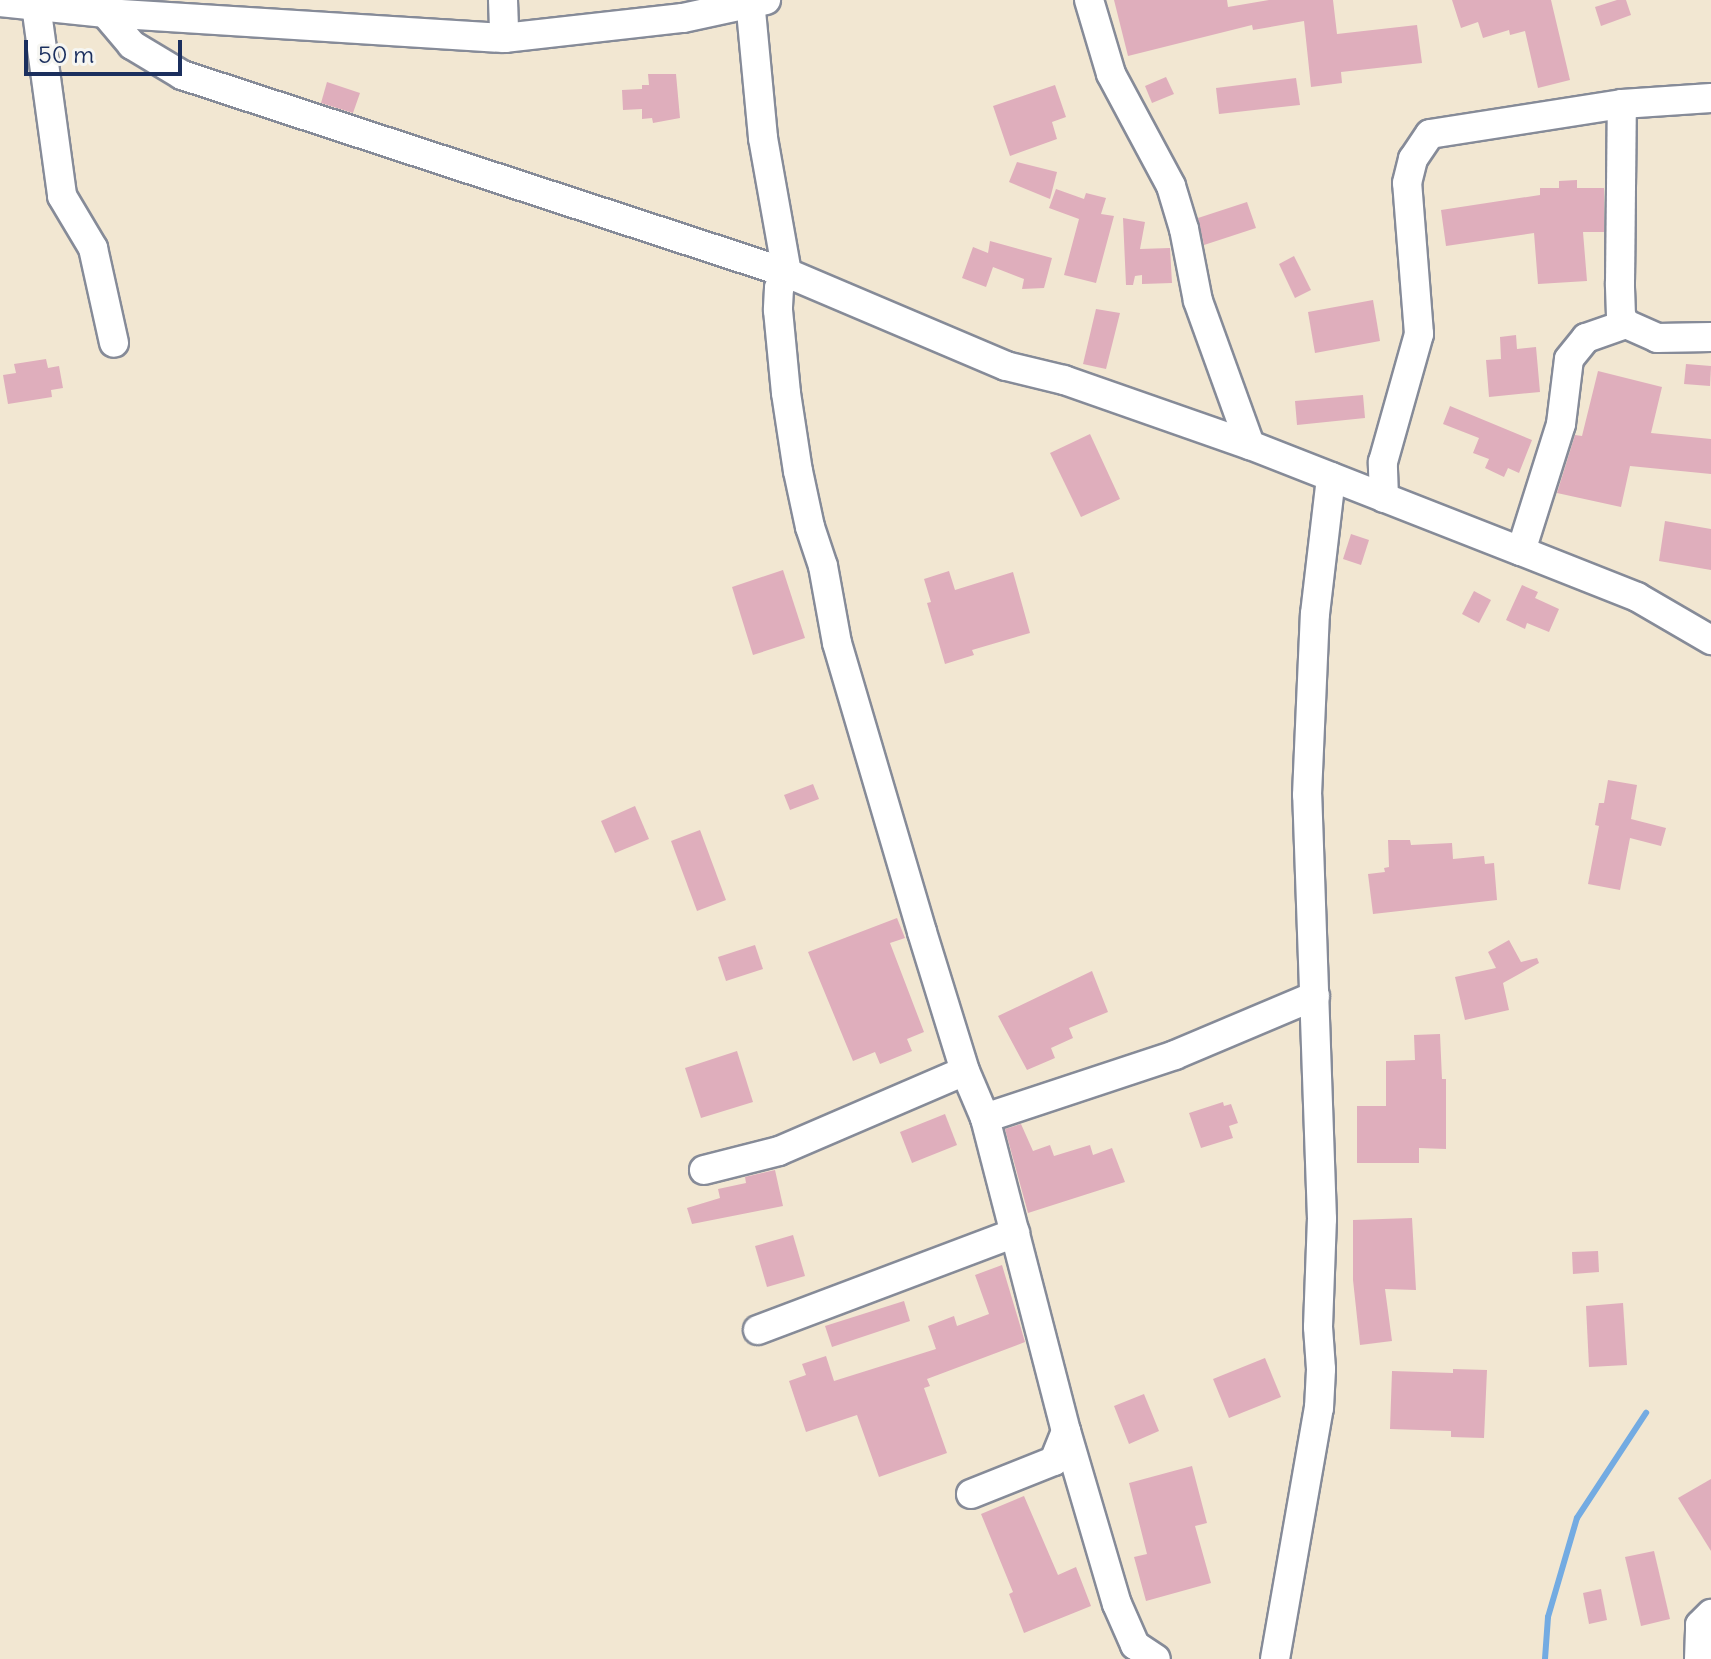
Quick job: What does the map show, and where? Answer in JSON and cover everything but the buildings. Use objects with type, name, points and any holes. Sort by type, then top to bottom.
[{"type":"street","points":[[503,0],[504,38]]},
{"type":"street","points":[[1089,0],[1111,74],[1171,186],[1184,229],[1198,301],[1250,445]]},
{"type":"street","points":[[2,1],[105,13],[504,38],[683,18],[756,1],[763,138],[787,273],[779,288],[778,310],[789,409],[810,527],[823,566],[837,643],[860,731],[965,1071],[985,1118],[1066,1431],[1117,1604],[1135,1645],[1156,1659]]},
{"type":"street","points":[[36,5],[62,196],[93,248],[114,343]]},
{"type":"street","points":[[105,13],[132,45],[182,75],[787,273],[1006,366],[1064,380],[1250,445],[1637,597],[1711,640]]},
{"type":"street","points":[[1384,498],[1383,462],[1419,334],[1407,183],[1413,159],[1430,134],[1622,104],[1711,98]]},
{"type":"street","points":[[1622,104],[1621,316],[1626,324],[1657,338],[1711,337]]},
{"type":"street","points":[[1521,551],[1561,424],[1569,359],[1586,338],[1626,324]]},
{"type":"street","points":[[1275,1659],[1319,1408],[1322,1219],[1307,795],[1315,614],[1331,477]]},
{"type":"street","points":[[985,1118],[1175,1055],[1315,996]]},
{"type":"street","points":[[704,1170],[779,1151],[965,1071]]},
{"type":"street","points":[[758,1330],[1015,1233]]},
{"type":"street","points":[[971,1494],[1054,1461],[1066,1431]]},
{"type":"street","points":[[1699,1659],[1700,1625],[1711,1614]]},
{"type":"waterway","points":[[1545,1659],[1548,1617],[1577,1518],[1646,1413]]}]
